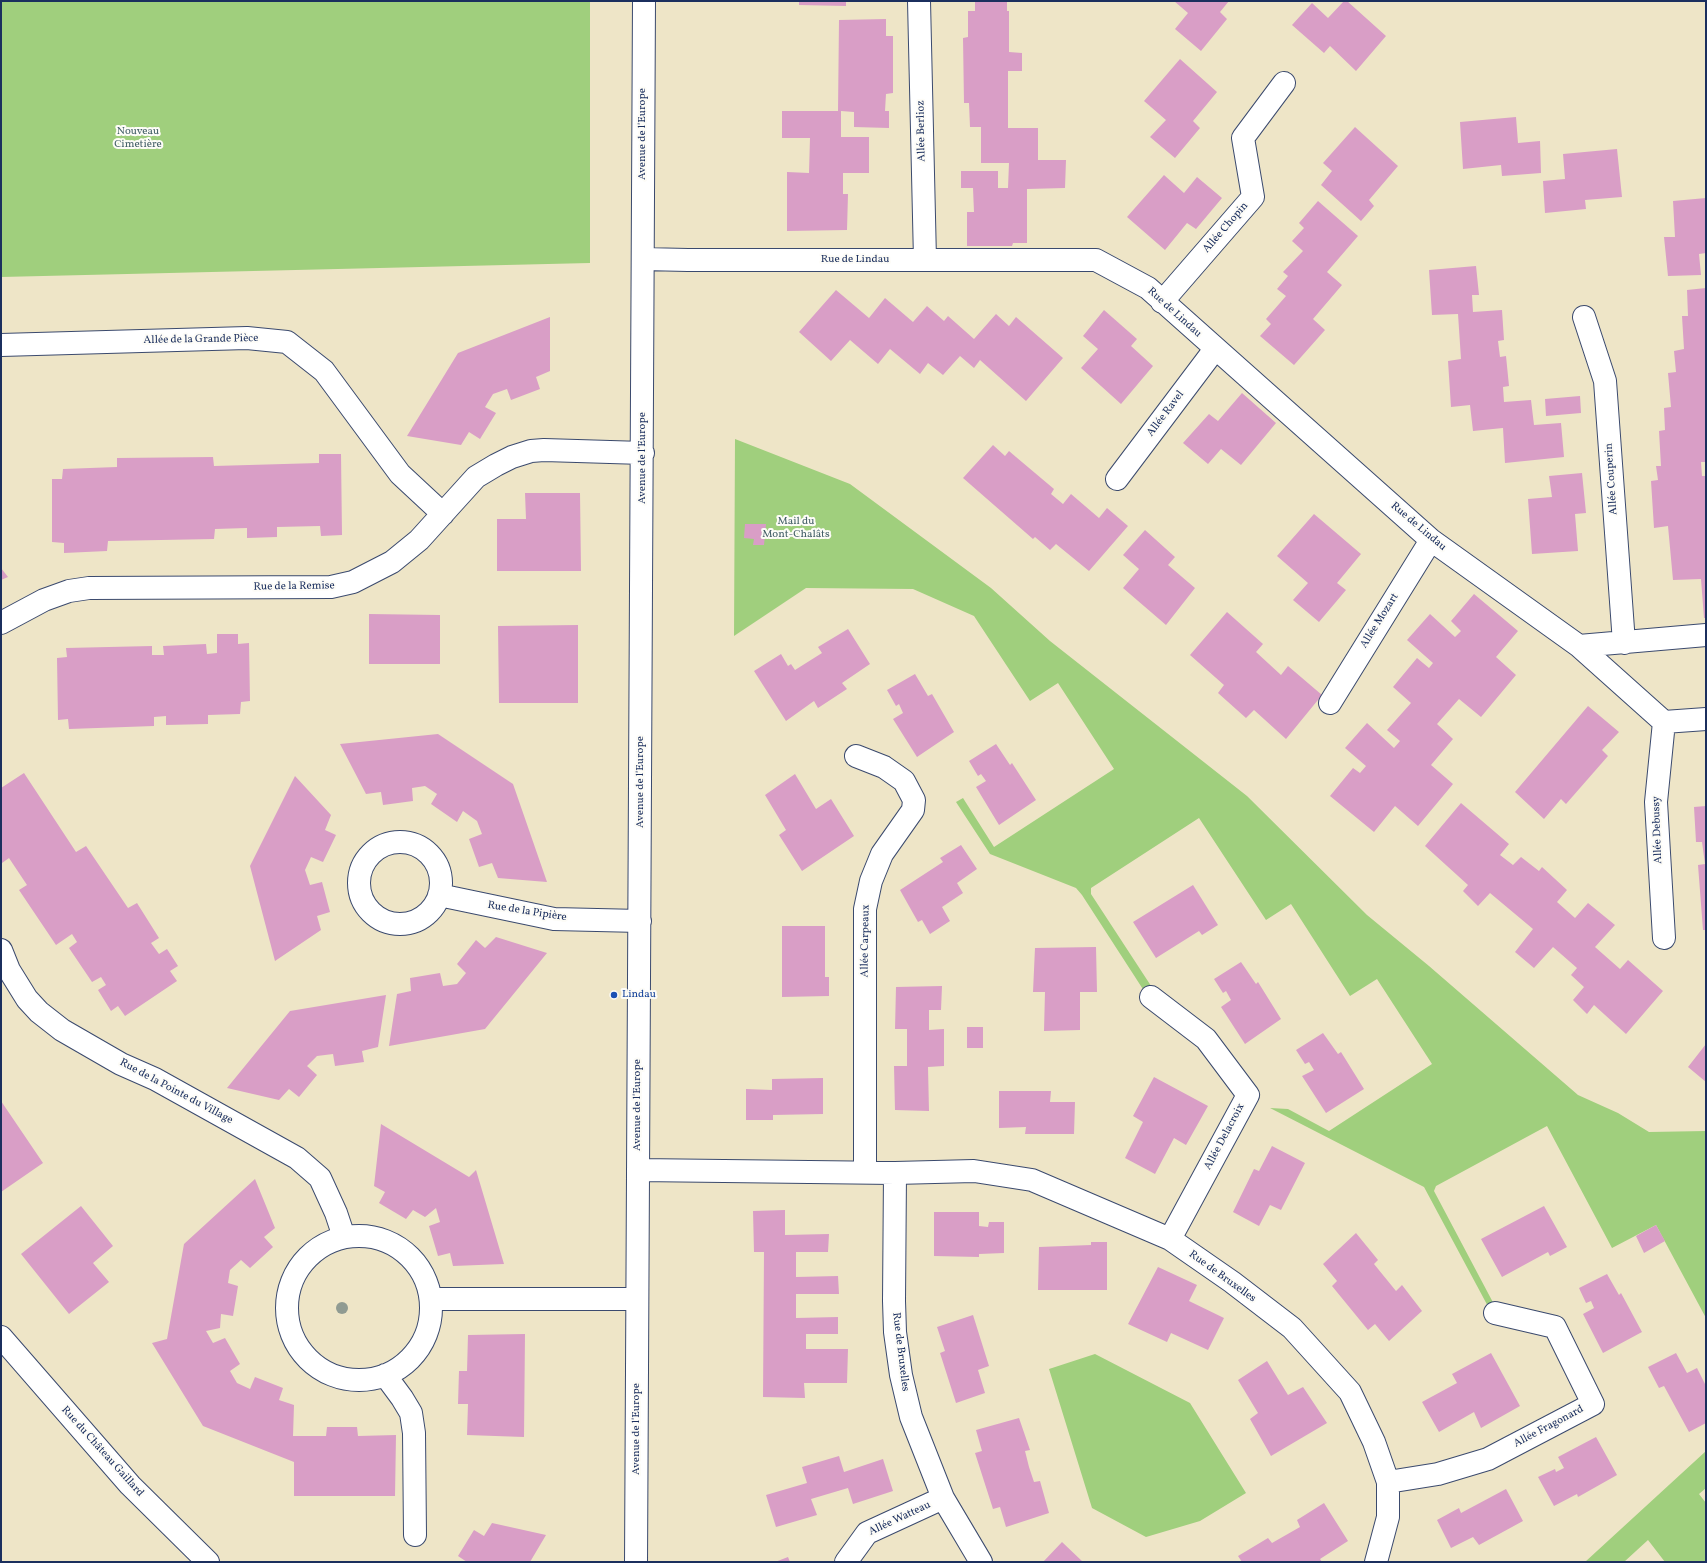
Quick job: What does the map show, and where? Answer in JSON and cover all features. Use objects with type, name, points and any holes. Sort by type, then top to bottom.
[{"type":"street","name":"Avenue de l'Europe","points":[[636,1562],[643,453],[642,259],[644,1]]},
{"type":"street","name":"Allée Berlioz","points":[[919,1],[925,260]]},
{"type":"street","name":"Allée Chopin","points":[[1162,302],[1253,197],[1243,138],[1284,83]]},
{"type":"street","name":"Rue de Lindau","points":[[642,259],[1096,260],[1148,288],[1431,540],[1579,646],[1664,722]]},
{"type":"street","name":"Allée Couperin","points":[[1584,317],[1605,382],[1624,643]]},
{"type":"street","name":"Allée de la Grande Pièce","points":[[1,345],[247,338],[287,342],[324,371],[400,474],[443,514]]},
{"type":"street","name":"Allée Ravel","points":[[1117,479],[1215,349]]},
{"type":"street","name":"Rue de la Remise","points":[[1,624],[44,600],[69,591],[89,588],[331,587],[354,582],[392,562],[419,540],[476,477],[496,464],[512,457],[544,450],[643,453]]},
{"type":"street","name":"Allée Mozart","points":[[1330,703],[1431,540]]},
{"type":"street","points":[[1579,646],[1706,635]]},
{"type":"street","points":[[1664,722],[1706,719]]},
{"type":"street","name":"Allée Debussy","points":[[1664,722],[1656,802],[1664,938]]},
{"type":"street","name":"Allée Carpeaux","points":[[856,756],[884,767],[904,781],[914,800],[913,810],[882,854],[871,881],[866,909],[865,1172]]},
{"type":"street","name":"Rue de la Pipière","points":[[439,895],[554,919],[640,921]]},
{"type":"street","name":"Rue de la Pointe du Village","points":[[1,950],[9,970],[27,998],[39,1012],[62,1030],[121,1064],[155,1080],[296,1158],[320,1178],[336,1212],[344,1237]]},
{"type":"street","name":"Allée Delacroix","points":[[1151,997],[1206,1039],[1248,1094],[1170,1239]]},
{"type":"street","name":"Rue de Bruxelles","points":[[638,1170],[895,1173],[974,1171],[1032,1180],[1170,1239],[1232,1282],[1292,1328],[1350,1392],[1374,1442],[1388,1482],[1388,1517],[1376,1562]]},
{"type":"street","name":"Rue de Bruxelles","points":[[895,1173],[894,1301],[895,1332],[901,1375],[911,1417],[943,1498],[981,1562]]},
{"type":"street","points":[[364,1236],[383,1239],[401,1248],[416,1262],[426,1280],[431,1299],[430,1323],[421,1345],[406,1363],[386,1375],[362,1380],[339,1377],[317,1367],[300,1350],[290,1329],[286,1305],[291,1282],[304,1261],[309,1256],[321,1246],[344,1237],[364,1236]]},
{"type":"street","points":[[431,1299],[637,1299]]},
{"type":"street","name":"Allée Fragonard","points":[[1388,1482],[1438,1474],[1488,1459],[1593,1404],[1555,1327],[1496,1313]]},
{"type":"street","name":"Rue du Château Gaillard","points":[[1,1337],[130,1485],[208,1562]]},
{"type":"street","points":[[386,1375],[411,1413],[414,1433],[415,1535]]},
{"type":"street","name":"Allée Watteau","points":[[846,1562],[867,1533],[943,1498]]},
{"type":"green space","name":"Nouveau Cimetière","points":[[1,1],[590,1],[590,263],[1,277]]},
{"type":"green space","name":"Mail du Mont-Chalâts","points":[[735,439],[850,484],[991,588],[1050,641],[1247,796],[1367,915],[1429,966],[1578,1095],[1618,1113],[1649,1132],[1706,1131],[1706,1318],[1656,1225],[1612,1248],[1547,1126],[1436,1186],[1434,1191],[1497,1310],[1491,1312],[1424,1187],[1270,1108],[1288,1109],[1329,1131],[1432,1064],[1377,979],[1350,996],[1291,904],[1266,920],[1199,818],[1091,888],[1091,894],[1155,992],[1148,997],[1076,888],[990,854],[956,802],[963,798],[994,847],[1114,769],[1058,683],[1030,701],[974,616],[913,589],[806,588],[734,636]]},
{"type":"green space","points":[[1095,1354],[1190,1403],[1246,1493],[1200,1521],[1146,1537],[1092,1508],[1049,1369]]},
{"type":"green space","points":[[1706,1451],[1706,1488],[1699,1494],[1706,1503],[1706,1562],[1665,1562],[1648,1540],[1624,1562],[1585,1562]]},
{"type":"building","points":[[799,1],[846,1],[846,6],[799,5]]},
{"type":"building","points":[[975,1],[1007,1],[1007,11],[1009,11],[1009,52],[1022,53],[1022,71],[1008,71],[1008,128],[1038,128],[1038,160],[1066,160],[1065,188],[1027,189],[1027,243],[1013,243],[1012,246],[967,246],[967,212],[974,212],[973,188],[961,188],[961,171],[998,171],[998,188],[1008,188],[1009,163],[981,163],[981,127],[970,127],[969,103],[964,103],[963,38],[968,37],[968,11],[975,11]]},
{"type":"building","points":[[1174,1],[1229,1],[1220,12],[1227,19],[1201,51],[1175,29],[1188,13]]},
{"type":"building","points":[[1344,1],[1347,1],[1386,36],[1356,71],[1330,46],[1324,53],[1292,25],[1312,3],[1328,18]]},
{"type":"building","points":[[886,19],[886,36],[893,36],[893,93],[886,94],[885,111],[889,111],[889,128],[854,127],[854,112],[841,111],[841,137],[869,137],[869,173],[843,173],[843,194],[848,194],[847,230],[787,231],[787,172],[809,173],[810,138],[782,138],[782,111],[838,111],[839,20]]},
{"type":"building","points":[[1180,59],[1217,92],[1193,121],[1200,128],[1175,158],[1150,137],[1166,120],[1144,101]]},
{"type":"building","points":[[1516,117],[1518,143],[1540,141],[1541,173],[1502,176],[1501,165],[1463,169],[1460,122]]},
{"type":"building","points":[[1355,127],[1398,166],[1369,200],[1374,206],[1361,221],[1321,185],[1332,171],[1323,163]]},
{"type":"building","points":[[1617,149],[1622,197],[1585,200],[1586,209],[1545,213],[1543,181],[1565,179],[1563,154]]},
{"type":"building","points":[[1164,175],[1184,193],[1197,177],[1222,198],[1196,229],[1187,223],[1165,250],[1127,217]]},
{"type":"building","points":[[1706,198],[1706,253],[1699,254],[1701,275],[1668,276],[1664,237],[1675,237],[1673,201]]},
{"type":"building","points":[[1318,201],[1358,236],[1327,272],[1342,285],[1313,319],[1325,330],[1294,365],[1260,336],[1271,324],[1266,319],[1286,296],[1277,289],[1288,276],[1283,272],[1303,251],[1292,241],[1304,228],[1299,223]]},
{"type":"building","points":[[1476,266],[1479,295],[1472,295],[1473,312],[1502,310],[1504,340],[1498,341],[1500,357],[1506,356],[1509,386],[1503,387],[1504,402],[1531,400],[1534,425],[1561,423],[1564,457],[1505,463],[1503,428],[1473,431],[1470,405],[1451,407],[1448,361],[1461,359],[1458,314],[1432,315],[1429,270]]},
{"type":"building","points":[[1706,288],[1706,462],[1701,462],[1702,476],[1706,476],[1706,618],[1704,618],[1701,579],[1673,580],[1668,526],[1654,528],[1651,481],[1658,480],[1656,466],[1661,466],[1659,431],[1665,430],[1664,408],[1671,407],[1668,373],[1676,372],[1674,351],[1684,349],[1682,316],[1688,316],[1687,290]]},
{"type":"building","points":[[836,290],[869,318],[885,298],[913,322],[927,306],[944,321],[948,316],[974,339],[996,314],[1009,326],[1016,317],[1063,358],[1026,401],[980,360],[974,368],[960,356],[943,375],[928,363],[920,374],[890,349],[878,364],[850,340],[831,361],[799,332]]},
{"type":"building","points":[[1104,310],[1137,339],[1131,346],[1153,366],[1121,404],[1081,368],[1098,349],[1083,336]]},
{"type":"building","points":[[550,317],[550,371],[536,377],[540,389],[511,400],[507,389],[493,394],[485,407],[496,413],[480,439],[469,432],[461,445],[407,436],[458,353]]},
{"type":"building","points":[[1242,393],[1276,423],[1241,465],[1221,449],[1208,464],[1183,443],[1209,414],[1218,421]]},
{"type":"building","points":[[1580,396],[1581,413],[1546,416],[1545,399]]},
{"type":"building","points":[[993,445],[1005,456],[1009,451],[1054,489],[1051,494],[1063,504],[1071,494],[1099,518],[1107,508],[1128,526],[1089,571],[1056,544],[1050,550],[1035,537],[1033,539],[963,478]]},
{"type":"building","points":[[319,454],[341,454],[342,535],[321,536],[320,526],[277,527],[277,537],[247,538],[247,528],[215,529],[214,539],[108,541],[107,551],[64,553],[64,543],[52,542],[52,479],[62,479],[63,469],[117,467],[117,458],[213,457],[214,466],[319,463]]},
{"type":"building","points":[[1582,473],[1586,513],[1575,514],[1578,551],[1532,554],[1528,499],[1552,497],[1549,476]]},
{"type":"building","points":[[525,493],[580,493],[581,571],[497,571],[497,519],[526,519]]},
{"type":"building","points":[[1314,514],[1361,554],[1337,583],[1346,590],[1319,622],[1293,600],[1308,583],[1277,556]]},
{"type":"building","points":[[745,524],[766,524],[764,545],[753,545],[754,539],[744,538]]},
{"type":"building","points":[[1145,530],[1175,557],[1168,565],[1195,588],[1166,625],[1123,588],[1139,569],[1123,555]]},
{"type":"building","points":[[1,568],[8,577],[1,580]]},
{"type":"building","points":[[1474,594],[1518,631],[1496,657],[1516,675],[1481,717],[1459,699],[1437,724],[1453,739],[1431,765],[1453,784],[1418,826],[1395,806],[1374,832],[1330,796],[1353,768],[1360,773],[1366,766],[1345,748],[1367,723],[1394,748],[1400,741],[1387,730],[1411,703],[1393,687],[1417,658],[1429,668],[1433,663],[1407,640],[1430,614],[1455,637],[1461,631],[1451,621]]},
{"type":"building","points":[[1227,612],[1263,644],[1256,652],[1281,675],[1288,666],[1322,695],[1286,739],[1254,710],[1246,718],[1218,693],[1224,685],[1190,655]]},
{"type":"building","points":[[369,614],[440,615],[440,664],[369,664]]},
{"type":"building","points":[[578,625],[578,703],[499,703],[498,626]]},
{"type":"building","points":[[848,629],[870,664],[842,683],[847,689],[818,708],[814,701],[786,721],[754,671],[781,654],[788,666],[791,664],[795,670],[822,653],[818,647]]},
{"type":"building","points":[[217,634],[238,634],[238,644],[249,643],[250,701],[241,702],[240,714],[208,715],[208,724],[166,725],[166,716],[154,717],[154,726],[69,729],[68,719],[58,720],[57,658],[67,657],[66,648],[152,646],[152,655],[164,655],[163,646],[206,644],[207,654],[217,653]]},
{"type":"building","points":[[915,674],[928,696],[932,694],[954,732],[917,757],[893,719],[903,713],[899,704],[896,706],[887,690]]},
{"type":"building","points":[[1588,706],[1619,732],[1602,750],[1608,756],[1566,804],[1561,799],[1544,819],[1515,792]]},
{"type":"building","points":[[438,734],[513,784],[547,882],[498,878],[492,863],[479,867],[469,839],[482,834],[477,821],[463,811],[457,822],[431,804],[437,794],[425,786],[412,788],[413,801],[383,805],[381,792],[366,794],[340,744]]},
{"type":"building","points":[[996,744],[1010,765],[1012,763],[1036,800],[999,825],[976,787],[986,781],[981,774],[978,776],[969,761]]},
{"type":"building","points":[[24,773],[76,852],[86,846],[128,908],[137,903],[159,938],[151,943],[159,954],[167,949],[178,966],[170,971],[177,981],[125,1016],[118,1006],[111,1011],[98,990],[106,985],[101,977],[92,982],[69,948],[77,942],[72,934],[56,945],[19,890],[27,885],[9,858],[2,863],[1,861],[1,788]]},
{"type":"building","points":[[795,774],[816,809],[831,799],[854,836],[802,871],[779,835],[786,830],[765,795]]},
{"type":"building","points":[[295,776],[331,815],[325,830],[336,835],[323,862],[311,857],[305,870],[310,885],[322,882],[330,912],[317,916],[321,930],[275,961],[250,866]]},
{"type":"building","points":[[1461,803],[1509,844],[1500,855],[1513,865],[1521,857],[1539,871],[1542,867],[1567,890],[1557,902],[1575,918],[1588,903],[1615,925],[1595,947],[1620,969],[1628,960],[1663,991],[1626,1034],[1594,1005],[1587,1014],[1573,1000],[1584,987],[1571,975],[1577,968],[1553,947],[1534,968],[1515,952],[1533,929],[1490,893],[1478,906],[1463,891],[1468,885],[1425,846]]},
{"type":"building","points":[[1706,806],[1706,930],[1703,930],[1698,865],[1705,864],[1702,842],[1696,842],[1694,807]]},
{"type":"building","points":[[961,845],[977,869],[957,883],[963,893],[942,907],[950,921],[930,934],[922,920],[918,922],[900,890],[943,862],[940,858]]},
{"type":"building","points":[[1193,885],[1218,925],[1202,935],[1199,931],[1156,958],[1133,922]]},
{"type":"building","points":[[782,926],[825,926],[825,977],[829,977],[829,996],[782,997]]},
{"type":"building","points":[[496,937],[547,953],[485,1029],[389,1046],[397,994],[411,991],[410,978],[440,973],[443,986],[457,984],[466,973],[457,964],[476,940],[485,948]]},
{"type":"building","points":[[1096,947],[1097,992],[1080,992],[1080,1030],[1044,1031],[1045,992],[1033,992],[1035,948]]},
{"type":"building","points":[[1241,962],[1256,984],[1258,982],[1281,1019],[1245,1044],[1221,1007],[1231,1000],[1226,991],[1223,993],[1214,979]]},
{"type":"building","points":[[942,986],[941,1010],[929,1010],[929,1030],[944,1029],[944,1066],[928,1067],[929,1111],[895,1110],[894,1066],[907,1066],[907,1029],[895,1029],[896,987]]},
{"type":"building","points":[[386,995],[378,1047],[362,1051],[364,1062],[335,1066],[333,1054],[317,1056],[307,1066],[317,1075],[299,1097],[289,1089],[279,1100],[227,1088],[290,1011]]},
{"type":"building","points":[[967,1027],[983,1027],[983,1048],[967,1048]]},
{"type":"building","points":[[1323,1033],[1338,1054],[1341,1052],[1364,1089],[1326,1113],[1302,1076],[1314,1070],[1309,1062],[1305,1064],[1296,1050]]},
{"type":"building","points":[[1706,1044],[1706,1082],[1688,1067]]},
{"type":"building","points":[[1154,1077],[1208,1106],[1186,1145],[1174,1138],[1155,1174],[1125,1158],[1143,1122],[1133,1116]]},
{"type":"building","points":[[823,1078],[823,1114],[773,1115],[773,1120],[746,1120],[746,1089],[772,1090],[772,1079]]},
{"type":"building","points":[[999,1091],[1051,1091],[1050,1102],[1075,1102],[1074,1134],[1025,1134],[1026,1127],[999,1128]]},
{"type":"building","points":[[1,1101],[43,1163],[1,1192]]},
{"type":"building","points":[[381,1124],[469,1177],[476,1170],[504,1264],[453,1266],[450,1253],[438,1256],[429,1226],[440,1222],[436,1208],[425,1217],[413,1210],[406,1219],[379,1203],[385,1192],[374,1186]]},
{"type":"building","points":[[1272,1146],[1305,1163],[1281,1210],[1270,1205],[1259,1226],[1233,1212],[1254,1169],[1259,1171]]},
{"type":"building","points":[[255,1179],[275,1228],[264,1237],[273,1247],[250,1268],[241,1260],[230,1270],[228,1283],[238,1286],[233,1316],[221,1314],[220,1328],[206,1331],[213,1343],[225,1338],[240,1364],[230,1371],[237,1383],[250,1389],[255,1377],[283,1388],[279,1400],[294,1405],[293,1436],[326,1436],[327,1427],[357,1427],[358,1436],[396,1435],[395,1496],[294,1496],[294,1462],[203,1426],[152,1343],[167,1339],[184,1244]]},
{"type":"building","points":[[81,1206],[113,1246],[93,1263],[109,1282],[69,1314],[21,1254]]},
{"type":"building","points":[[1544,1206],[1567,1247],[1550,1256],[1548,1252],[1502,1277],[1481,1239]]},
{"type":"building","points":[[785,1210],[785,1235],[829,1234],[828,1252],[796,1252],[796,1277],[838,1276],[839,1294],[796,1294],[796,1318],[838,1317],[838,1334],[806,1334],[806,1349],[848,1349],[847,1383],[804,1383],[805,1398],[763,1397],[764,1252],[754,1252],[753,1211]]},
{"type":"building","points":[[934,1212],[979,1212],[979,1226],[988,1227],[989,1222],[1004,1222],[1004,1253],[979,1254],[979,1257],[934,1256]]},
{"type":"building","points":[[1656,1225],[1665,1241],[1644,1253],[1636,1236]]},
{"type":"building","points":[[1356,1233],[1378,1260],[1374,1264],[1396,1291],[1402,1285],[1422,1311],[1389,1341],[1375,1324],[1368,1330],[1332,1286],[1337,1281],[1323,1264]]},
{"type":"building","points":[[1091,1242],[1107,1242],[1107,1290],[1038,1290],[1039,1247],[1091,1245]]},
{"type":"building","points":[[1158,1267],[1197,1285],[1189,1301],[1224,1318],[1208,1350],[1171,1333],[1167,1342],[1128,1324]]},
{"type":"building","points":[[1607,1274],[1619,1295],[1621,1293],[1642,1332],[1603,1353],[1583,1314],[1594,1308],[1591,1301],[1586,1303],[1579,1288]]},
{"type":"building","points":[[973,1315],[989,1366],[978,1370],[985,1393],[956,1403],[940,1353],[945,1351],[937,1327]]},
{"type":"building","points":[[525,1334],[524,1437],[467,1435],[468,1404],[458,1404],[459,1371],[467,1371],[468,1335]]},
{"type":"building","points":[[1491,1353],[1520,1406],[1481,1428],[1474,1412],[1439,1432],[1422,1402],[1457,1383],[1452,1374]]},
{"type":"building","points":[[1676,1353],[1687,1373],[1697,1368],[1706,1386],[1706,1423],[1689,1432],[1664,1386],[1659,1388],[1648,1367]]},
{"type":"building","points":[[1267,1361],[1288,1395],[1303,1387],[1327,1423],[1271,1456],[1250,1419],[1258,1413],[1238,1380]]},
{"type":"building","points":[[1019,1418],[1030,1450],[1025,1451],[1029,1467],[1034,1482],[1040,1481],[1049,1513],[1006,1527],[1000,1507],[993,1509],[975,1453],[982,1451],[976,1430]]},
{"type":"building","points":[[1596,1437],[1617,1475],[1578,1497],[1577,1494],[1554,1506],[1538,1477],[1555,1469],[1556,1472],[1564,1468],[1558,1457]]},
{"type":"building","points":[[839,1456],[844,1472],[883,1459],[893,1491],[853,1504],[848,1488],[811,1499],[817,1515],[776,1527],[766,1495],[807,1483],[802,1467]]},
{"type":"building","points":[[1506,1489],[1523,1521],[1479,1545],[1473,1537],[1451,1548],[1437,1520],[1459,1508],[1461,1513]]},
{"type":"building","points":[[1324,1503],[1348,1541],[1320,1559],[1322,1562],[1242,1562],[1238,1556],[1268,1538],[1272,1543],[1300,1527],[1297,1520]]},
{"type":"building","points":[[492,1523],[546,1535],[530,1562],[467,1562],[458,1556],[474,1530],[484,1536]]},
{"type":"building","points":[[1062,1542],[1083,1562],[1043,1562]]},
{"type":"building","points":[[788,1557],[790,1562],[775,1562]]},
{"type":"place","name":"Lindau","points":[[614,995]]}]
